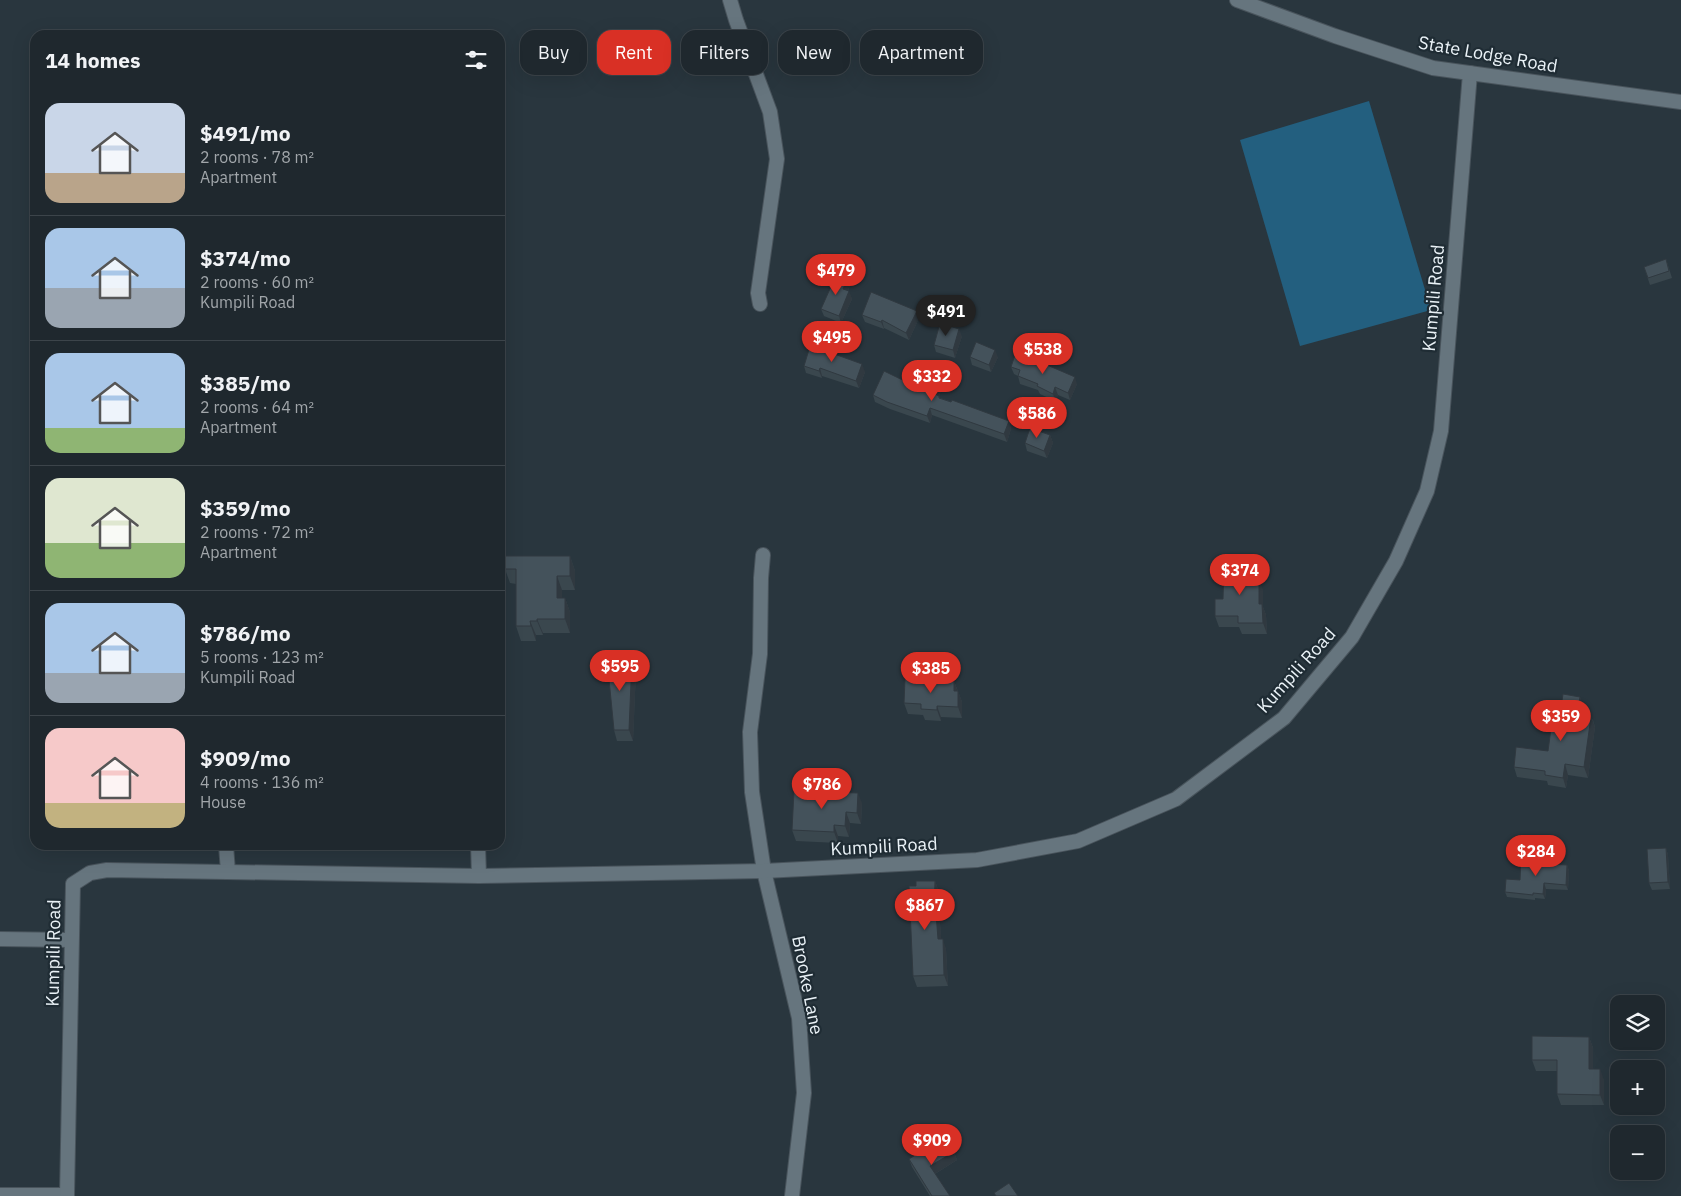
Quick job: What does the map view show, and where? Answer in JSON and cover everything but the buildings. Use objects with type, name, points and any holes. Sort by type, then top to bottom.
[{"type":"street","points":[[730,0],[770,112],[778,159],[758,294],[760,304]]},
{"type":"street","name":"State Lodge Road","points":[[1237,0],[1335,36],[1433,68],[1681,102]]},
{"type":"street","name":"Kumpili Road","points":[[67,1195],[73,884],[90,873],[107,870],[479,876],[764,871],[977,860],[1078,840],[1176,799],[1284,718],[1352,637],[1396,561],[1427,491],[1441,431],[1470,73]]},
{"type":"street","name":"Brooke Lane","points":[[763,555],[760,654],[750,732],[752,792],[764,871],[799,1018],[804,1093],[792,1196]]},
{"type":"street","points":[[226,850],[228,872]]},
{"type":"street","points":[[478,850],[479,876]]},
{"type":"street","points":[[0,939],[71,940]]},
{"type":"street","points":[[0,1195],[67,1195]]},
{"type":"shaded area","points":[[1369,101],[1431,310],[1300,346],[1240,140]]}]
